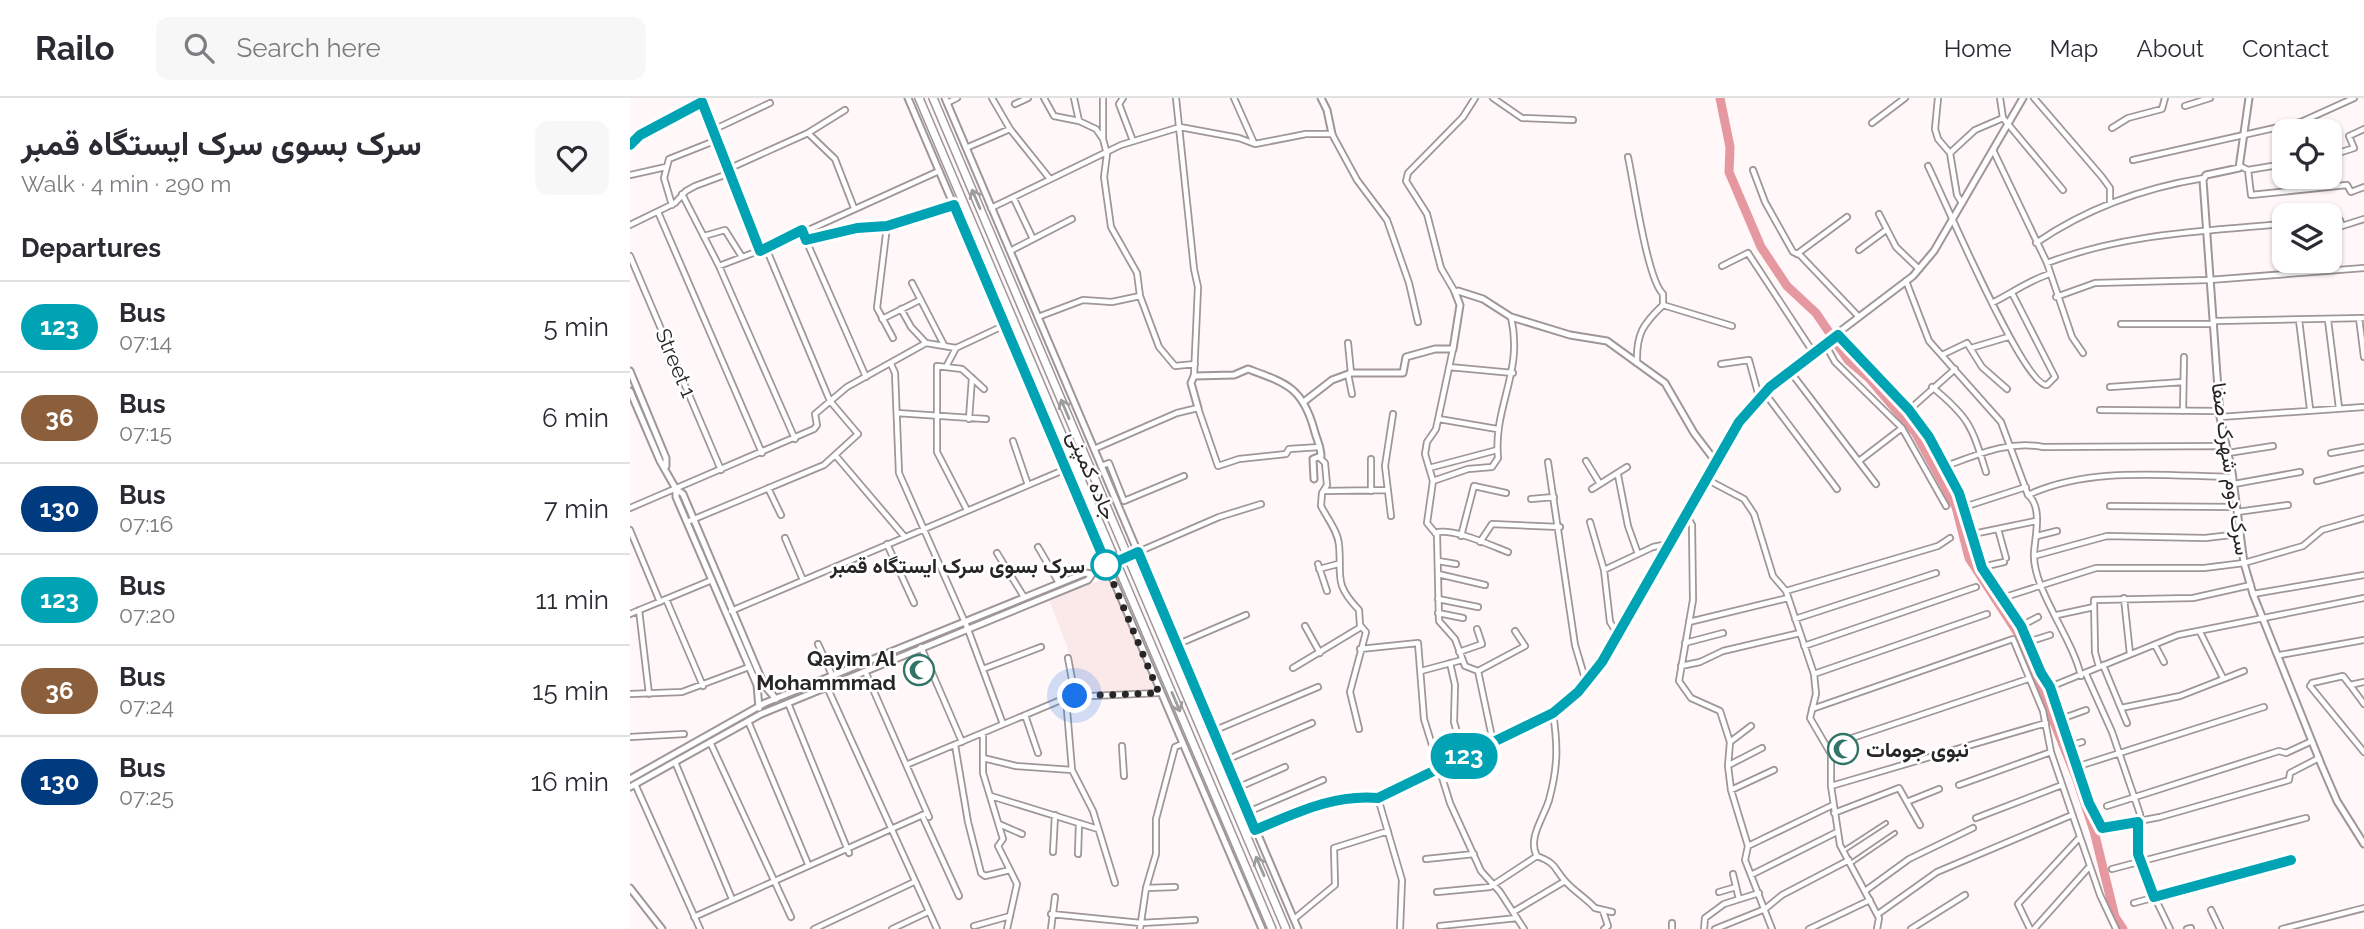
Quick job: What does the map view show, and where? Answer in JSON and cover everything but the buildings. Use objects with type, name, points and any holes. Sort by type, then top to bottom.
[{"type":"highway","name":"جاده کمپنی","points":[[919,98],[1272,929]]},
{"type":"highway","name":"جاده کمپنی","points":[[933,98],[1286,929]]},
{"type":"street","points":[[908,98],[1159,693],[1262,929]]},
{"type":"street","points":[[957,98],[946,100],[1298,929]]},
{"type":"street","points":[[992,98],[1010,129],[1050,179]]},
{"type":"street","points":[[1015,104],[1028,98]]},
{"type":"street","points":[[1044,98],[1054,116],[1079,121],[1096,129],[1103,139]]},
{"type":"street","points":[[1074,98],[1079,121]]},
{"type":"street","points":[[1102,98],[1103,139],[1107,154],[1104,177],[1111,227],[1137,273],[1140,296],[1158,347],[1175,366],[1195,365]]},
{"type":"street","points":[[1124,98],[1119,104],[1133,141]]},
{"type":"street","points":[[1176,98],[1198,287],[1195,365],[1191,383],[1218,466],[1239,460],[1286,454],[1289,449],[1320,447]]},
{"type":"street","points":[[1236,98],[1255,144]]},
{"type":"street","points":[[1321,98],[1327,110],[1332,134],[1357,180],[1387,220],[1409,283],[1418,322]]},
{"type":"street","points":[[1475,98],[1463,117],[1408,173],[1406,181],[1427,214],[1441,268],[1460,305],[1439,419],[1427,442],[1425,458],[1433,481],[1427,523],[1436,533],[1439,621],[1455,639],[1466,667],[1478,671],[1525,646],[1515,631]]},
{"type":"street","points":[[1493,98],[1522,118],[1573,120]]},
{"type":"street","points":[[1872,123],[1905,98]]},
{"type":"street","points":[[1938,98],[1938,139],[1950,153],[1957,195],[1962,203]]},
{"type":"street","points":[[2000,98],[2003,118],[2063,190]]},
{"type":"street","points":[[1255,830],[1329,801],[1352,797],[1378,798],[1553,713],[1586,682],[1618,635],[1739,422],[1761,394],[1788,370],[1837,335],[1919,269],[1934,251],[2023,98]]},
{"type":"street","points":[[2034,98],[2110,188],[2110,203]]},
{"type":"street","points":[[2112,128],[2128,118],[2162,109],[2165,98]]},
{"type":"street","points":[[2185,106],[2210,98]]},
{"type":"street","points":[[2240,166],[2249,98]]},
{"type":"street","points":[[2133,160],[2313,118],[2354,98]]},
{"type":"street","points":[[630,145],[640,135],[701,100],[760,251]]},
{"type":"street","points":[[713,130],[770,103]]},
{"type":"street","points":[[630,225],[672,205],[682,194],[808,133],[845,110]]},
{"type":"street","points":[[1950,153],[1975,130],[2003,118]]},
{"type":"street","points":[[991,208],[1133,141],[1180,127],[1239,138],[1255,144],[1306,134],[1332,134]]},
{"type":"street","points":[[966,148],[1010,129]]},
{"type":"street","points":[[2342,152],[2354,148],[2349,136],[2364,129]]},
{"type":"street","points":[[808,133],[835,159],[854,208]]},
{"type":"street","points":[[672,205],[665,189],[666,167],[671,157],[717,139]]},
{"type":"street","points":[[1993,150],[2047,263],[2056,297],[2072,337],[2083,353]]},
{"type":"street","points":[[1628,157],[1650,262],[1657,289],[1663,294],[1663,305],[1644,323],[1637,350],[1637,363]]},
{"type":"street","points":[[2036,243],[2077,216],[2110,203],[2240,166],[2248,170],[2272,165]]},
{"type":"street","points":[[1928,166],[2008,337],[2042,386],[2056,380],[2012,293]]},
{"type":"street","points":[[630,175],[666,167]]},
{"type":"street","points":[[1753,170],[1765,202],[1797,255],[1859,317]]},
{"type":"street","points":[[2248,170],[2250,195],[2347,185],[2351,192],[2364,187]]},
{"type":"street","points":[[719,266],[760,251],[939,171]]},
{"type":"street","name":"سرک دوم شهرک صفا","points":[[2205,178],[2219,414],[2233,477],[2244,563],[2253,594],[2337,801],[2364,844]]},
{"type":"street","points":[[682,194],[719,266],[795,439]]},
{"type":"street","points":[[1014,198],[1033,239]]},
{"type":"street","points":[[806,240],[857,228],[887,226],[954,205]]},
{"type":"street","points":[[658,212],[762,453]]},
{"type":"street","points":[[1880,214],[1896,247],[1919,269]]},
{"type":"street","points":[[1797,255],[1847,217]]},
{"type":"street","points":[[1010,251],[1072,219]]},
{"type":"street","points":[[2342,226],[2364,219]]},
{"type":"street","points":[[887,226],[881,287],[877,290],[877,308],[893,338]]},
{"type":"street","points":[[2047,263],[2080,251],[2132,238],[2272,226]]},
{"type":"street","points":[[704,236],[724,230],[742,257]]},
{"type":"street","points":[[802,230],[866,377]]},
{"type":"street","points":[[1859,250],[1886,230]]},
{"type":"street","points":[[687,522],[824,465],[858,434],[830,401],[766,248]]},
{"type":"street","points":[[1722,266],[1748,253],[1814,352]]},
{"type":"street","name":"Street 1","points":[[630,256],[721,470]]},
{"type":"street","points":[[2056,297],[2095,283],[2209,280],[2364,268]]},
{"type":"street","points":[[1992,303],[2012,293],[2026,281],[2049,274]]},
{"type":"street","points":[[1906,281],[1924,332],[2001,422],[2028,495],[2032,499],[2037,536],[2034,556],[2040,585],[2076,654],[2119,754],[2140,814],[2140,863],[2170,929]]},
{"type":"street","points":[[912,283],[944,346]]},
{"type":"street","points":[[1455,292],[1478,297],[1511,317],[1570,335],[1607,341],[1665,383],[1693,433],[1716,462]]},
{"type":"street","points":[[1038,317],[1083,300],[1112,302],[1140,296]]},
{"type":"street","points":[[882,318],[920,300]]},
{"type":"street","points":[[1663,305],[1732,327]]},
{"type":"street","points":[[901,309],[911,327],[926,343],[956,348],[1005,325]]},
{"type":"street","points":[[1433,481],[1468,469],[1492,467],[1498,458],[1497,429],[1513,373],[1517,340],[1511,317]]},
{"type":"street","points":[[2121,324],[2362,318],[2364,357]]},
{"type":"street","points":[[2299,320],[2310,410]]},
{"type":"street","points":[[2328,320],[2339,408]]},
{"type":"street","points":[[1837,335],[1909,410],[1945,466],[1964,507],[1982,568],[2021,626],[2050,687],[2089,803],[2102,828],[2138,822],[2289,780],[2290,773],[2319,758]]},
{"type":"street","points":[[1971,348],[2008,337]]},
{"type":"street","points":[[1827,342],[1835,362],[1902,428],[1946,506]]},
{"type":"street","points":[[630,508],[814,429],[817,425],[815,414],[830,401],[926,343]]},
{"type":"street","points":[[1348,343],[1352,394]]},
{"type":"street","points":[[1942,355],[1963,344],[1971,348],[1982,367],[2007,389]]},
{"type":"street","points":[[947,365],[956,348]]},
{"type":"street","points":[[1305,401],[1332,380],[1350,373],[1403,373],[1406,357],[1436,349],[1453,349]]},
{"type":"street","points":[[2183,411],[2184,357]]},
{"type":"street","points":[[1721,364],[1749,360],[1761,394],[1837,489]]},
{"type":"street","points":[[891,364],[895,373],[899,473],[965,624],[1003,723]]},
{"type":"street","points":[[967,510],[937,452],[937,366],[947,365],[962,369],[984,388]]},
{"type":"street","points":[[1448,366],[1513,373]]},
{"type":"street","points":[[1194,376],[1234,375],[1248,369],[1288,385],[1305,401],[1320,447],[1319,457],[1326,466],[1321,506],[1330,518],[1339,543],[1340,582],[1359,610],[1361,627],[1366,632],[1350,692],[1359,729]]},
{"type":"street","points":[[1909,410],[1955,369]]},
{"type":"street","points":[[1788,370],[1876,484]]},
{"type":"street","points":[[630,371],[712,580],[764,685],[779,706]]},
{"type":"street","points":[[969,419],[972,378]]},
{"type":"street","points":[[2110,387],[2183,382]]},
{"type":"street","points":[[1933,387],[1956,407],[1974,429],[1986,472]]},
{"type":"street","points":[[630,391],[660,461],[666,466]]},
{"type":"street","points":[[2099,410],[2219,414],[2364,407]]},
{"type":"street","points":[[1094,449],[1177,413],[1198,408]]},
{"type":"street","points":[[897,413],[986,419]]},
{"type":"street","points":[[1391,516],[1385,467],[1393,414]]},
{"type":"street","points":[[1439,419],[1497,429]]},
{"type":"street","points":[[1859,461],[1902,428]]},
{"type":"street","points":[[1013,441],[1028,485]]},
{"type":"street","points":[[1945,466],[2026,443],[2043,447],[2227,449],[2273,446]]},
{"type":"street","points":[[2331,453],[2364,447]]},
{"type":"street","points":[[1429,468],[1497,450]]},
{"type":"street","points":[[836,456],[904,536]]},
{"type":"street","points":[[1314,479],[1313,459],[1319,457]]},
{"type":"street","points":[[1371,459],[1371,491]]},
{"type":"street","points":[[1587,461],[1600,484]]},
{"type":"street","points":[[1548,462],[1560,527],[1575,645],[1586,682]]},
{"type":"street","points":[[1101,466],[1109,463],[1124,501],[1184,476]]},
{"type":"street","points":[[1592,489],[1627,467]]},
{"type":"street","points":[[2317,481],[2364,469]]},
{"type":"street","points":[[729,611],[1066,470]]},
{"type":"street","points":[[2234,484],[2300,472]]},
{"type":"street","points":[[1618,475],[1628,526],[1638,554]]},
{"type":"street","points":[[2028,495],[2044,488],[2107,476],[2233,477]]},
{"type":"street","points":[[1706,479],[1744,499],[1754,514],[1773,576],[1786,591],[1814,674],[1816,694],[1810,718],[1831,754],[1831,786],[1837,832],[1843,851],[1877,914],[1877,929]]},
{"type":"street","points":[[1461,536],[1474,486],[1506,492]]},
{"type":"street","points":[[1964,507],[2026,487]]},
{"type":"street","points":[[768,488],[781,515]]},
{"type":"street","points":[[676,489],[683,494],[694,519],[729,611],[760,695],[758,706],[761,714]]},
{"type":"street","points":[[1324,491],[1388,490]]},
{"type":"street","points":[[1531,499],[1554,497]]},
{"type":"street","points":[[632,784],[758,706],[965,624],[1088,580],[1092,574],[1116,561],[1219,517],[1261,504]]},
{"type":"street","points":[[2110,506],[2236,509],[2288,505]]},
{"type":"street","points":[[1686,514],[1692,525],[1693,600],[1679,681],[1685,691],[1720,711],[1730,742],[1728,766],[1731,790],[1748,845],[1745,860],[1772,929]]},
{"type":"street","points":[[2002,598],[2096,568],[2204,568],[2244,563],[2303,546],[2322,530],[2364,518]]},
{"type":"street","points":[[1973,534],[2036,521]]},
{"type":"street","points":[[1590,522],[1604,570],[1611,625],[1618,635]]},
{"type":"street","points":[[1480,542],[1489,524],[1560,527]]},
{"type":"street","points":[[1982,568],[2005,560],[1998,529]]},
{"type":"street","points":[[630,530],[660,602]]},
{"type":"street","points":[[1436,533],[1441,531],[1461,536],[1508,552]]},
{"type":"street","points":[[2037,536],[2057,531]]},
{"type":"street","points":[[2034,556],[2107,536],[2205,538],[2240,534]]},
{"type":"street","points":[[785,538],[803,580]]},
{"type":"street","points":[[1786,591],[1938,546],[1951,538]]},
{"type":"street","points":[[887,544],[914,603]]},
{"type":"street","points":[[1604,570],[1668,544]]},
{"type":"street","points":[[1038,547],[1059,583]]},
{"type":"street","points":[[997,553],[1024,597]]},
{"type":"street","points":[[1438,561],[1456,564]]},
{"type":"street","points":[[1327,590],[1319,566],[1338,564]]},
{"type":"street","points":[[632,784],[747,720],[920,647],[1024,597],[1085,573],[1092,574]]},
{"type":"street","points":[[1795,619],[1936,573]]},
{"type":"street","points":[[1438,574],[1485,585]]},
{"type":"street","points":[[2253,594],[2364,575]]},
{"type":"street","points":[[630,614],[712,580]]},
{"type":"street","points":[[2127,723],[2095,652],[2094,600],[2193,598],[2251,585]]},
{"type":"street","points":[[1804,646],[1976,587]]},
{"type":"street","points":[[1689,622],[1788,598]]},
{"type":"street","points":[[2124,598],[2130,654]]},
{"type":"street","points":[[2050,687],[2178,635],[2364,598]]},
{"type":"street","points":[[666,599],[703,686]]},
{"type":"street","points":[[1438,599],[1478,607]]},
{"type":"street","points":[[2057,615],[2094,607]]},
{"type":"street","points":[[639,610],[649,694]]},
{"type":"street","points":[[1438,613],[1462,618]]},
{"type":"street","points":[[1814,674],[1987,614]]},
{"type":"street","points":[[1177,645],[1246,615]]},
{"type":"street","points":[[2021,626],[2038,617]]},
{"type":"street","points":[[1305,626],[1320,653]]},
{"type":"street","points":[[1293,668],[1361,627]]},
{"type":"street","points":[[1459,652],[1482,644],[1477,629]]},
{"type":"street","points":[[2200,632],[2223,678]]},
{"type":"street","points":[[1685,643],[1723,633]]},
{"type":"street","points":[[1681,666],[1700,662],[1723,651],[1800,633]]},
{"type":"street","points":[[2028,642],[2050,635]]},
{"type":"street","points":[[1812,709],[2013,639],[2046,723],[2051,752],[2090,866],[2116,929]]},
{"type":"street","points":[[2280,655],[2364,640]]},
{"type":"street","points":[[1360,649],[1417,642],[1424,719],[1450,803],[1481,871],[1494,885],[1524,929]]},
{"type":"street","points":[[818,644],[832,675]]},
{"type":"street","points":[[2155,645],[2165,662]]},
{"type":"street","points":[[920,647],[962,742]]},
{"type":"street","points":[[983,669],[1041,647]]},
{"type":"street","points":[[1068,658],[1075,696]]},
{"type":"street","points":[[1421,671],[1462,660]]},
{"type":"street","points":[[1450,663],[1455,685],[1454,722],[1464,756]]},
{"type":"street","points":[[630,694],[682,692],[749,667]]},
{"type":"street","points":[[865,670],[960,896]]},
{"type":"street","points":[[1478,671],[1493,742]]},
{"type":"street","points":[[2121,708],[2180,696],[2244,671]]},
{"type":"street","points":[[2363,750],[2310,687],[2312,683],[2343,676],[2364,704]]},
{"type":"street","points":[[1828,746],[2028,680]]},
{"type":"street","points":[[2350,685],[2364,682]]},
{"type":"street","points":[[827,686],[937,929]]},
{"type":"street","points":[[1213,731],[1318,687]]},
{"type":"street","points":[[906,765],[1066,698],[1159,693]]},
{"type":"street","points":[[1066,698],[1072,770],[1093,811],[1115,883]]},
{"type":"street","points":[[788,702],[848,850]]},
{"type":"street","points":[[2077,767],[2264,707]]},
{"type":"street","points":[[2061,719],[2086,710]]},
{"type":"street","points":[[1553,713],[1559,755],[1548,802],[1534,838],[1533,850],[1537,856],[1556,866],[1565,881],[1582,893],[1595,908],[1612,912]]},
{"type":"street","points":[[1025,715],[1038,753]]},
{"type":"street","points":[[747,720],[808,864]]},
{"type":"street","points":[[1225,760],[1312,723]]},
{"type":"street","points":[[1831,786],[2046,723]]},
{"type":"street","points":[[1730,742],[1751,726]]},
{"type":"street","points":[[630,737],[684,733]]},
{"type":"street","points":[[983,733],[983,773],[1003,839],[999,849],[1017,884],[1007,929]]},
{"type":"street","points":[[710,741],[790,917]]},
{"type":"street","points":[[2069,746],[2082,741]]},
{"type":"street","points":[[2107,806],[2279,751],[2286,752],[2312,741]]},
{"type":"street","points":[[1141,926],[1146,888],[1156,854],[1156,819],[1170,758],[1175,747],[1182,744]]},
{"type":"street","points":[[955,745],[968,822],[981,873],[985,876],[1010,870]]},
{"type":"street","points":[[1122,746],[1124,776]]},
{"type":"street","points":[[1728,766],[1762,748]]},
{"type":"street","points":[[1959,785],[2051,752]]},
{"type":"street","points":[[983,758],[1016,766],[1072,770]]},
{"type":"street","points":[[675,762],[732,899]]},
{"type":"street","points":[[1237,788],[1284,767]]},
{"type":"street","points":[[1731,790],[1774,770]]},
{"type":"street","points":[[1248,812],[1323,780]]},
{"type":"street","points":[[632,784],[700,929]]},
{"type":"street","points":[[1976,818],[2062,785]]},
{"type":"street","points":[[1834,813],[1899,788],[1909,801],[1920,825]]},
{"type":"street","points":[[1909,801],[1939,789]]},
{"type":"street","points":[[991,796],[1098,829]]},
{"type":"street","points":[[1378,798],[1402,880],[1400,929]]},
{"type":"street","points":[[1748,845],[1833,805]]},
{"type":"street","points":[[694,917],[808,864],[848,850],[926,815]]},
{"type":"street","points":[[1053,852],[1055,815]]},
{"type":"street","points":[[1877,914],[1947,867],[2073,815]]},
{"type":"street","points":[[2112,869],[2306,818]]},
{"type":"street","points":[[1078,854],[1079,822]]},
{"type":"street","points":[[1843,851],[1886,823]]},
{"type":"street","points":[[999,824],[1022,834]]},
{"type":"street","points":[[1865,891],[1909,859],[1973,828]]},
{"type":"street","points":[[1294,919],[1335,885],[1334,848],[1388,831]]},
{"type":"street","points":[[1751,875],[1806,844],[1837,832]]},
{"type":"street","points":[[1714,929],[1765,909],[1782,895],[1850,862],[1895,833]]},
{"type":"street","points":[[2080,837],[2018,904],[2032,929],[2090,866]]},
{"type":"street","points":[[1426,859],[1474,855]]},
{"type":"street","points":[[1437,892],[1494,885],[1537,856]]},
{"type":"street","points":[[2134,903],[2291,860]]},
{"type":"street","points":[[1733,874],[1739,899]]},
{"type":"street","points":[[1440,926],[1515,915],[1565,881]]},
{"type":"street","points":[[814,929],[915,883]]},
{"type":"street","points":[[1146,888],[1175,887]]},
{"type":"street","points":[[1719,892],[1737,887]]},
{"type":"street","points":[[630,888],[662,929]]},
{"type":"street","points":[[1704,929],[1705,918],[1714,910],[1759,893]]},
{"type":"street","points":[[1911,929],[1965,895]]},
{"type":"street","points":[[1051,929],[1055,897]]},
{"type":"street","points":[[1809,929],[1870,900]]},
{"type":"street","points":[[2282,929],[2364,908]]},
{"type":"street","points":[[1603,910],[1608,926],[1604,929]]},
{"type":"street","points":[[2211,910],[2220,929]]},
{"type":"street","points":[[892,929],[929,912]]},
{"type":"street","points":[[1051,914],[1141,926],[1195,920]]},
{"type":"street","points":[[974,926],[1010,916]]},
{"type":"shaded area","points":[[1107,578],[1160,696],[1076,694],[1068,649],[1049,600]]},
{"type":"waterway","points":[[1720,98],[1730,147],[1729,172],[1761,247],[1787,286],[1816,313],[1848,360],[1869,378],[1915,432],[1956,507],[1969,558],[2019,635],[2076,777],[2094,831],[2115,917],[2123,929]]},
{"type":"bus line","name":"123","points":[[630,145],[640,135],[702,102],[760,251],[802,230],[806,240],[857,228],[887,226],[954,205],[1107,566],[1138,552],[1255,830],[1329,801],[1352,797],[1378,798],[1560,708],[1578,692],[1602,662],[1739,422],[1759,397],[1788,370],[1838,335],[1909,410],[1929,437],[1959,493],[1982,568],[2021,626],[2041,673],[2050,687],[2089,803],[2102,828],[2138,822],[2141,869],[2154,897],[2291,860]]},
{"type":"place","name":"سرک بسوی سرک ایستگاه قمبر","points":[[1106,565]]},
{"type":"place","name":"Qayim Al Mohammmad","points":[[919,670]]},
{"type":"place","name":"نبوی جومات","points":[[1843,749]]},
{"type":"route","points":[[1075,696],[1159,693],[1106,565]]}]
